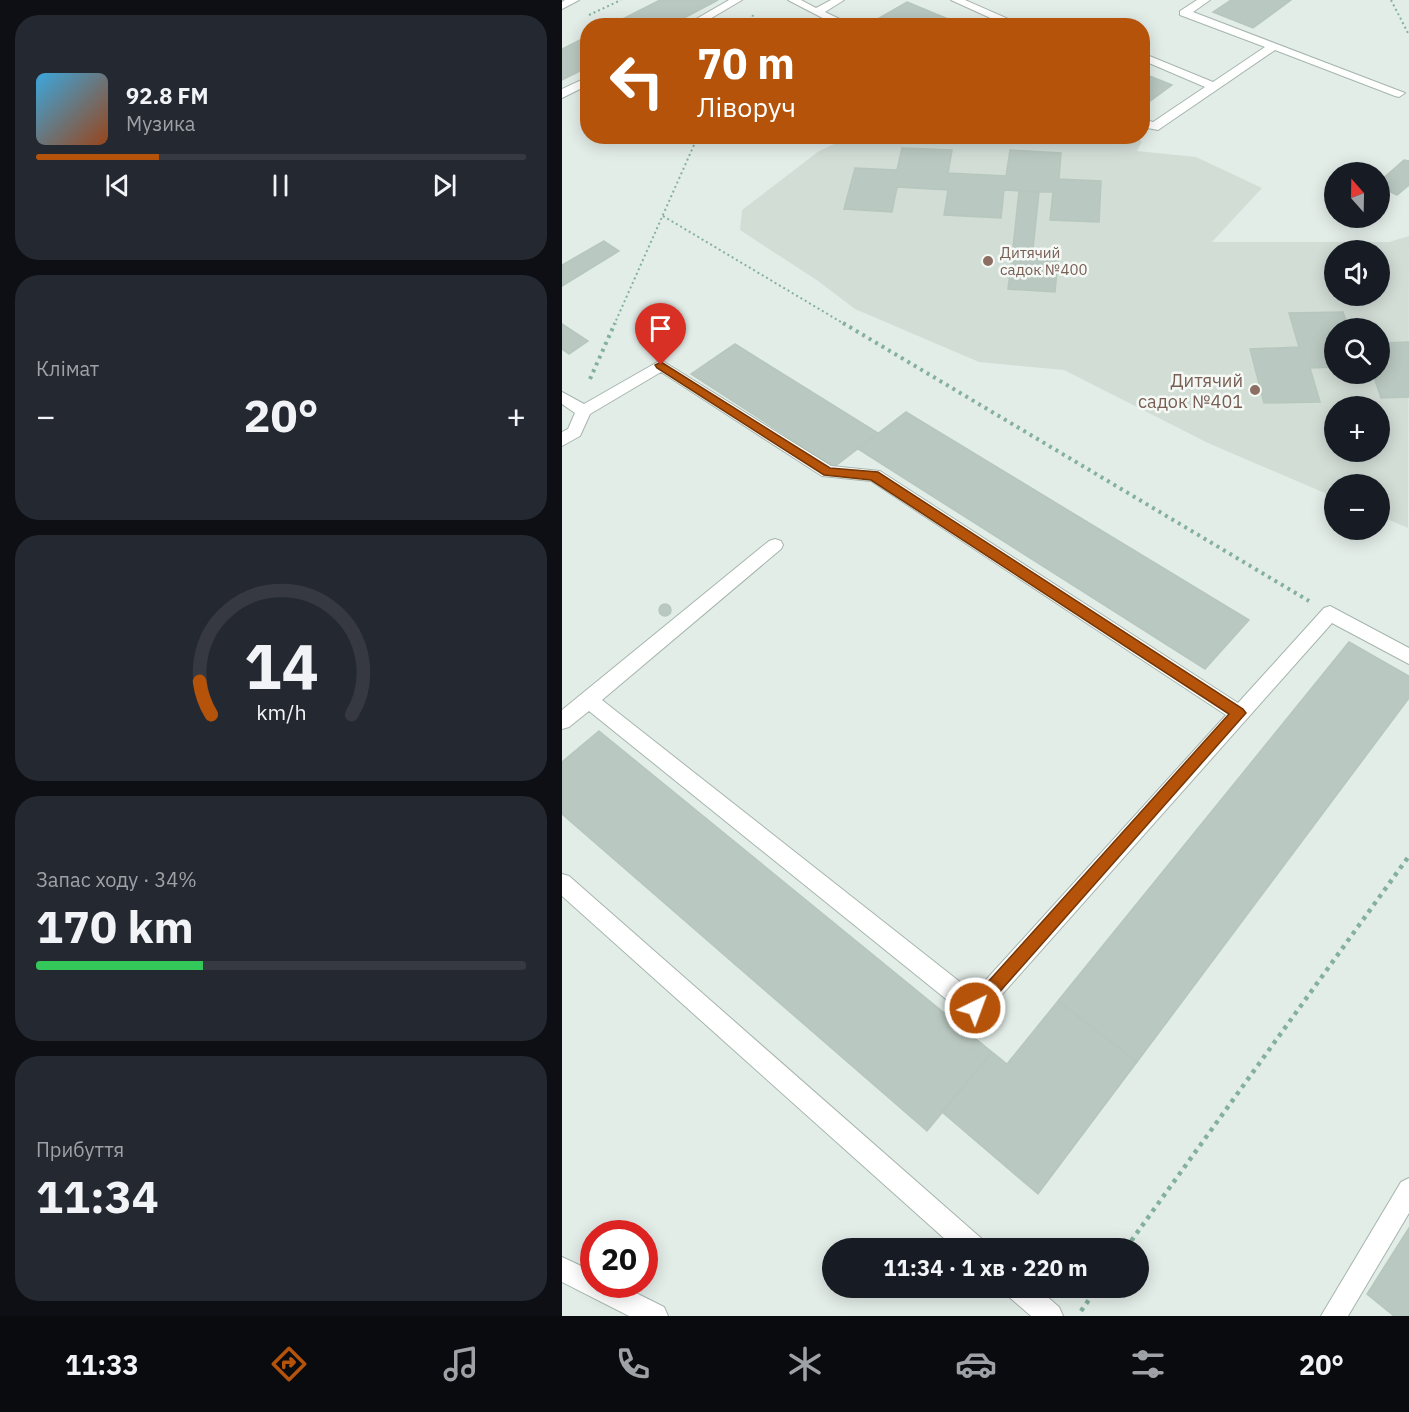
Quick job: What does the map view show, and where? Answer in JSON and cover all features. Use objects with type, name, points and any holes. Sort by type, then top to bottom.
[{"type":"street","points":[[562,6],[574,0]]},
{"type":"street","points":[[704,18],[737,0]]},
{"type":"street","points":[[793,0],[830,18]]},
{"type":"street","points":[[816,12],[839,0]]},
{"type":"street","points":[[956,0],[1000,18]]},
{"type":"street","points":[[1205,0],[1184,13],[1405,92]]},
{"type":"street","points":[[1150,126],[1154,128],[1274,46]]},
{"type":"street","points":[[1150,59],[1214,87]]},
{"type":"street","points":[[562,94],[580,84]]},
{"type":"street","points":[[562,440],[574,432],[581,409],[661,365],[828,472],[874,476],[1238,713]]},
{"type":"street","points":[[562,397],[581,409]]},
{"type":"street","points":[[562,721],[775,545]]},
{"type":"street","points":[[589,700],[975,1008],[1330,613],[1408,657]]},
{"type":"street","points":[[562,884],[962,1238]]},
{"type":"street","points":[[1334,1316],[1408,1190]]},
{"type":"street","points":[[562,1269],[655,1316]]},
{"type":"street","points":[[1030,1298],[1050,1316]]},
{"type":"path","points":[[1391,0],[1408,35]]},
{"type":"path","points":[[581,409],[694,144]]},
{"type":"path","points":[[663,216],[1330,613]]},
{"type":"path","points":[[1133,1238],[1408,856]]},
{"type":"path","points":[[1077,1316],[1090,1298]]},
{"type":"shaded area","name":"Дитячий садок №400","points":[[834,144],[1140,144],[1137,151],[1196,157],[1262,188],[1212,242],[1324,242],[1324,306],[1390,306],[1390,242],[1409,236],[1408,528],[1390,520],[1390,474],[1324,474],[1324,493],[1208,443],[1064,370],[979,362],[855,309],[818,281],[740,230],[742,210],[819,151]]},
{"type":"building","points":[[660,0],[718,0],[684,18],[625,18]]},
{"type":"building","points":[[1231,0],[1291,0],[1253,28],[1213,12]]},
{"type":"building","points":[[907,2],[946,18],[879,18]]},
{"type":"building","points":[[580,40],[580,71],[562,80],[562,49]]},
{"type":"building","points":[[1150,76],[1172,85],[1150,101]]},
{"type":"building","points":[[902,148],[952,150],[948,173],[1006,176],[1010,150],[1061,153],[1059,179],[1101,181],[1099,222],[1050,220],[1053,192],[1004,190],[1001,218],[944,215],[948,190],[897,187],[892,212],[844,209],[855,168],[897,170]]},
{"type":"building","points":[[1404,160],[1409,161],[1409,185],[1397,195],[1390,192],[1390,172]]},
{"type":"building","points":[[1019,191],[1039,192],[1032,258],[1012,257]]},
{"type":"building","points":[[604,241],[619,251],[562,286],[562,265]]},
{"type":"building","points":[[1012,257],[1058,259],[1055,292],[1008,289]]},
{"type":"building","points":[[1343,312],[1345,318],[1324,318],[1324,367],[1310,368],[1320,402],[1264,403],[1250,349],[1299,347],[1289,313]]},
{"type":"building","points":[[562,324],[588,341],[569,354],[562,349]]},
{"type":"building","points":[[1409,342],[1409,397],[1380,396],[1376,384],[1390,384],[1390,343]]},
{"type":"building","points":[[735,344],[878,433],[834,467],[691,374]]},
{"type":"building","points":[[906,412],[1249,620],[1205,669],[858,449]]},
{"type":"building","points":[[667,604],[671,610],[667,616],[663,616],[659,608]]},
{"type":"building","points":[[1349,642],[1409,676],[1409,698],[1137,1062],[1058,1001]]},
{"type":"building","points":[[599,731],[992,1052],[927,1131],[562,814],[562,762]]},
{"type":"building","points":[[1058,1001],[1137,1062],[1038,1194],[942,1112],[992,1052],[1007,1064]]},
{"type":"building","points":[[1409,1228],[1409,1316],[1394,1316],[1367,1294]]},
{"type":"place","name":"Дитячий садок №400","points":[[988,261]]},
{"type":"place","name":"Дитячий садок №401","points":[[1255,390]]},
{"type":"route","points":[[661,365],[828,472],[874,476],[1238,713],[975,1008]]}]
